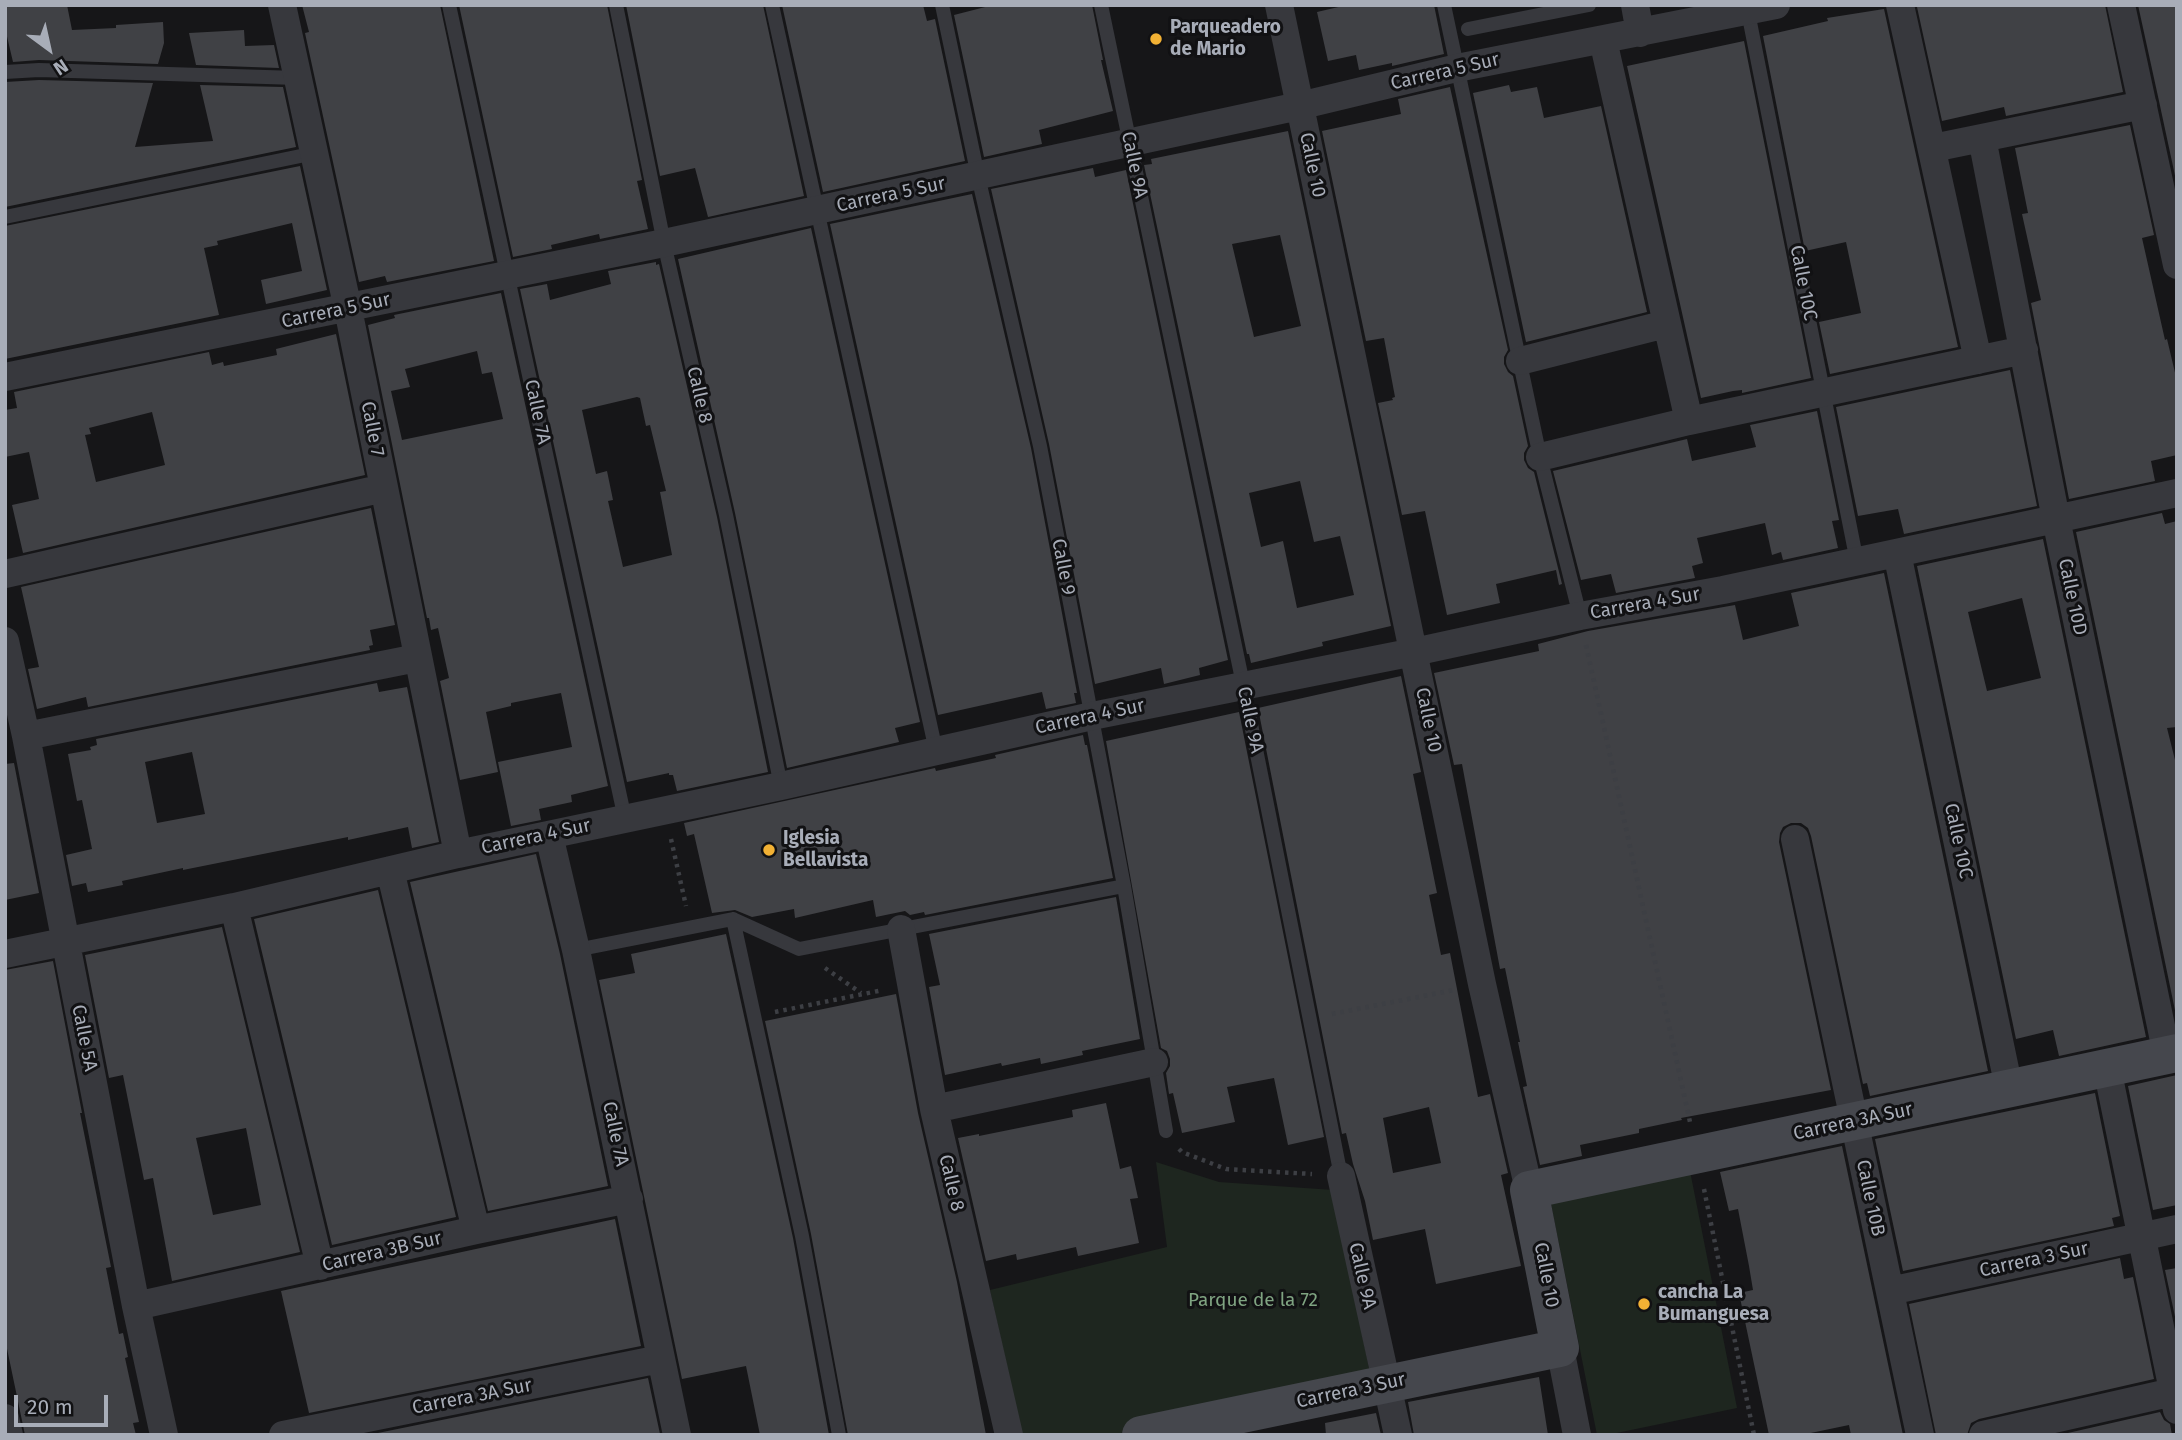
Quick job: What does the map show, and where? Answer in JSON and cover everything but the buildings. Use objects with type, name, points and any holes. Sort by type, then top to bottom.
[{"type":"street","name":"Calle 7","points":[[282,5],[348,309],[458,853]]},
{"type":"street","name":"Calle 10","points":[[1279,5],[1482,984],[1530,1190],[1577,1435]]},
{"type":"street","points":[[1635,5],[1640,33]]},
{"type":"street","name":"Carrera 5 Sur","points":[[5,377],[818,211],[1299,106],[1457,68],[1640,33],[1747,8],[1776,5]]},
{"type":"street","points":[[1900,5],[1978,360]]},
{"type":"street","points":[[2121,5],[2177,265]]},
{"type":"street","points":[[1603,40],[1689,421]]},
{"type":"street","points":[[1933,148],[2143,104]]},
{"type":"street","name":"Calle 10D","points":[[1982,138],[2056,519],[2172,1054]]},
{"type":"street","points":[[1520,361],[1666,324]]},
{"type":"street","points":[[1540,457],[1689,421],[2024,350]]},
{"type":"street","points":[[5,574],[384,488]]},
{"type":"street","name":"Carrera 4 Sur","points":[[5,954],[234,907],[458,853],[781,786],[1242,684],[1723,590],[2177,493]]},
{"type":"street","name":"Calle 10C","points":[[1897,554],[2009,1088]]},
{"type":"street","name":"Calle 5A","points":[[5,641],[26,736],[136,1306],[164,1435]]},
{"type":"street","points":[[26,736],[417,658]]},
{"type":"street","name":"Calle 7A","points":[[549,835],[576,950],[677,1435]]},
{"type":"street","name":"Calle 10B","points":[[1795,839],[1920,1435]]},
{"type":"street","points":[[390,870],[476,1230]]},
{"type":"street","points":[[234,907],[320,1266]]},
{"type":"street","name":"Calle 8","points":[[901,929],[934,1109],[1009,1435]]},
{"type":"street","name":"Carrera 3A Sur","points":[[1530,1190],[2172,1054]]},
{"type":"street","points":[[934,1109],[1154,1062]]},
{"type":"street","points":[[1983,1435],[2175,1401],[2107,1068]]},
{"type":"street","name":"Calle 9A","points":[[1341,1176],[1398,1435]]},
{"type":"street","name":"Carrera 3B Sur","points":[[136,1306],[476,1230],[629,1199]]},
{"type":"street","name":"Carrera 3 Sur","points":[[1891,1291],[2177,1229]]},
{"type":"street","name":"Carrera 3 Sur","points":[[1142,1435],[1233,1426],[1387,1384],[1560,1348]]},
{"type":"street","name":"Carrera 3A Sur","points":[[283,1435],[660,1359]]},
{"type":"street","points":[[5,1418],[9,1435]]},
{"type":"lane","name":"Calle 7A","points":[[449,5],[625,819]]},
{"type":"lane","name":"Calle 8","points":[[616,5],[664,243],[726,515],[781,786]]},
{"type":"lane","points":[[772,5],[936,751]]},
{"type":"lane","name":"Calle 9","points":[[943,5],[978,176],[1040,446],[1124,886],[1166,1131]]},
{"type":"lane","name":"Calle 9A","points":[[1101,5],[1311,1019],[1341,1176]]},
{"type":"lane","points":[[1444,5],[1540,457],[1580,616]]},
{"type":"lane","name":"Carrera 5 Sur","points":[[1468,29],[1589,5]]},
{"type":"lane","name":"Calle 10C","points":[[1747,8],[1857,562]]},
{"type":"lane","points":[[5,72],[39,70],[298,78]]},
{"type":"lane","points":[[5,217],[315,153]]},
{"type":"lane","points":[[576,950],[733,919],[799,949],[1124,886]]},
{"type":"lane","points":[[733,919],[802,1236],[839,1435]]},
{"type":"path","points":[[1580,616],[1698,1155],[1754,1435]]},
{"type":"path","points":[[664,810],[691,927]]},
{"type":"path","points":[[799,949],[861,994]]},
{"type":"path","points":[[1311,1019],[1482,984]]},
{"type":"path","points":[[754,1017],[911,986]]},
{"type":"path","points":[[1166,1131],[1182,1152],[1226,1170],[1341,1176]]},
{"type":"green space","name":"Parque de la 72","points":[[1156,1162],[1219,1182],[1333,1190],[1371,1378],[1112,1435],[1022,1435],[990,1290],[1167,1247]]},
{"type":"green space","name":"cancha La Bumanguesa","points":[[1690,1171],[1737,1408],[1597,1435],[1550,1199]]},
{"type":"place","name":"Parqueadero de Mario","points":[[1156,39]]},
{"type":"place","name":"Iglesia Bellavista","points":[[769,850]]},
{"type":"place","name":"cancha La Bumanguesa","points":[[1644,1304]]}]
